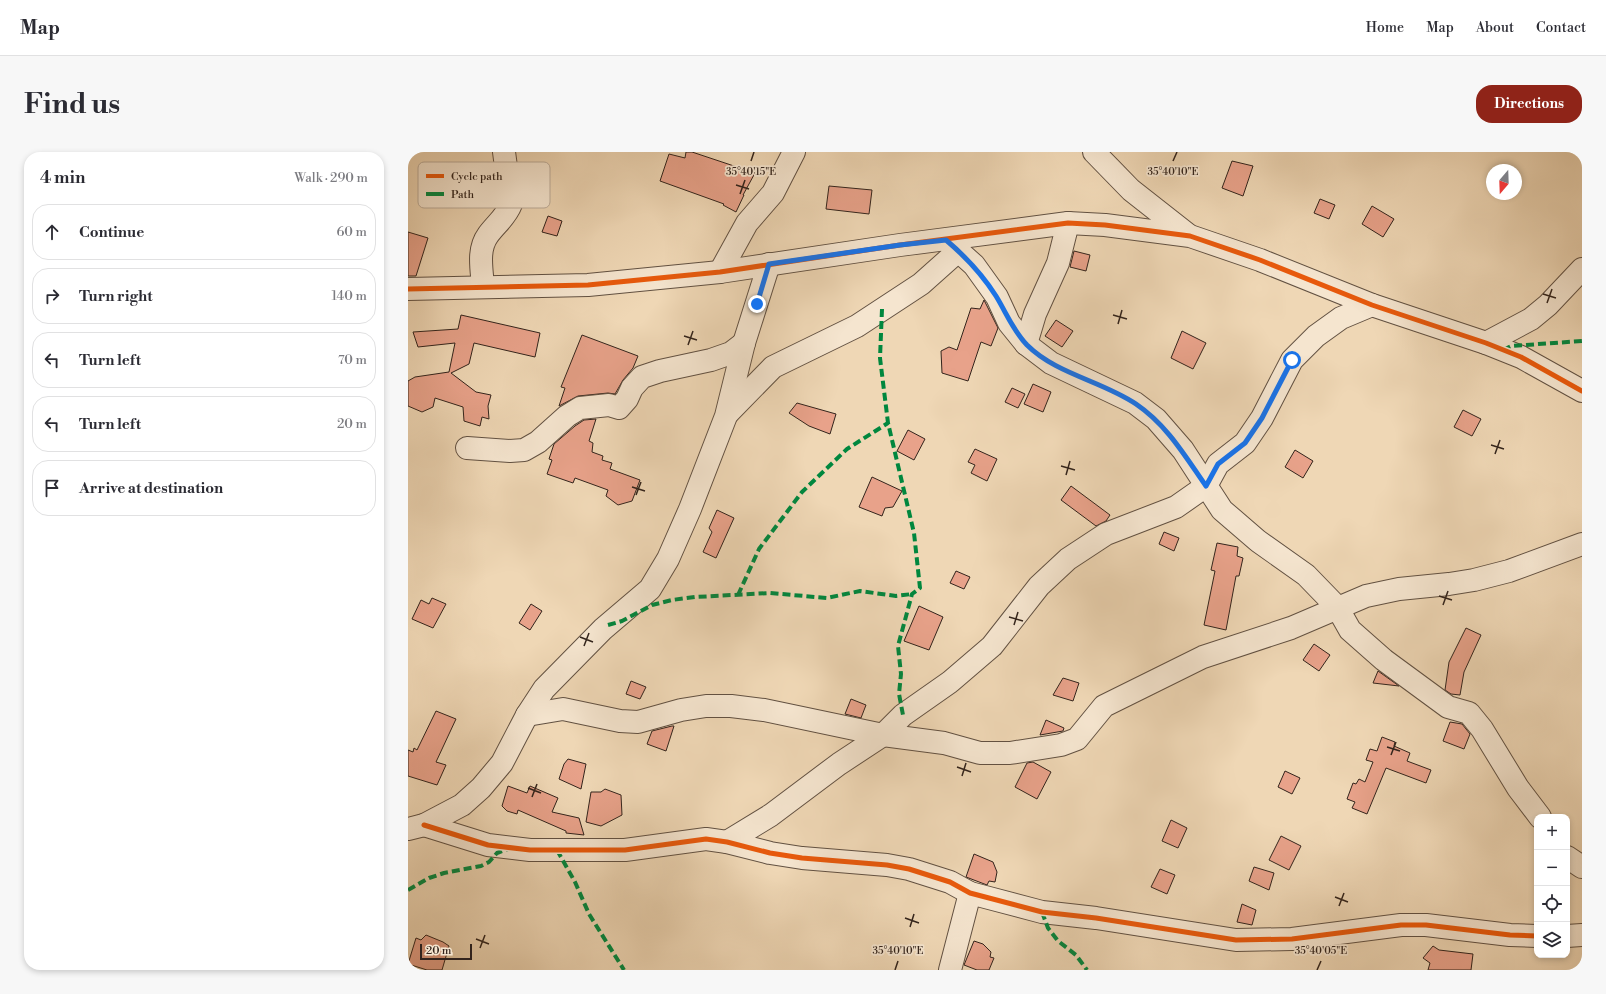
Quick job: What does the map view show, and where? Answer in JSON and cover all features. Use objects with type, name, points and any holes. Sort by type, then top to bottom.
[{"type":"street","points":[[504,152],[505,162]]},
{"type":"street","points":[[720,272],[748,223],[773,193],[794,152]]},
{"type":"street","points":[[1094,152],[1131,190],[1190,236]]},
{"type":"street","points":[[483,288],[481,260],[483,244],[510,208]]},
{"type":"street","points":[[408,289],[588,284],[720,272],[900,245],[952,245],[1068,223],[1136,228],[1190,236],[1260,260],[1372,305],[1486,343],[1520,357],[1559,377],[1582,391]]},
{"type":"street","points":[[1026,344],[1035,314],[1058,263],[1068,223]]},
{"type":"street","points":[[952,245],[974,265],[997,298],[1009,323],[1026,344],[1051,362],[1134,403],[1156,419],[1183,450],[1222,510],[1258,541],[1306,575],[1337,607],[1350,630],[1384,660],[1448,707],[1469,713],[1482,729],[1518,788],[1538,814]]},
{"type":"street","points":[[726,416],[773,367],[857,326],[921,284],[952,245]]},
{"type":"street","points":[[416,827],[462,805],[481,788],[502,762],[527,715],[544,689],[603,629],[650,589],[668,559],[687,516],[726,416],[744,343],[769,264]]},
{"type":"street","points":[[1486,343],[1531,319],[1548,305],[1582,269]]},
{"type":"street","points":[[727,842],[771,815],[839,764],[883,736],[903,715],[950,682],[992,646],[1039,586],[1068,559],[1106,534],[1176,507],[1206,486],[1218,464],[1245,443],[1258,424],[1292,360],[1316,336],[1340,318],[1372,305]]},
{"type":"street","points":[[467,448],[510,451],[524,450],[538,442],[567,416],[580,408],[609,405],[619,408],[628,399],[632,388],[642,377],[660,371],[711,360],[731,353],[744,343]]},
{"type":"street","points":[[1559,377],[1582,381]]},
{"type":"street","points":[[527,715],[563,709],[620,721],[638,722],[681,710],[730,706],[764,710],[883,736],[944,743],[980,753],[1010,753],[1061,745],[1077,739],[1104,706],[1203,657],[1291,628],[1337,607],[1382,592],[1449,584],[1509,571],[1582,544]]},
{"type":"street","points":[[416,827],[488,845],[522,850],[625,850],[706,839],[802,858],[886,865],[910,869],[950,882],[970,893],[1042,912],[1096,918],[1236,940],[1292,939],[1401,925],[1426,925],[1510,935],[1534,936]]},
{"type":"street","points":[[1570,859],[1582,867]]},
{"type":"street","points":[[950,970],[970,893]]},
{"type":"street","points":[[1570,936],[1582,935]]},
{"type":"building","points":[[686,152],[692,152],[755,173],[736,212],[723,205],[724,204],[660,181],[669,154],[685,158]]},
{"type":"building","points":[[1232,161],[1253,166],[1243,196],[1222,188]]},
{"type":"building","points":[[829,186],[872,190],[869,214],[826,209]]},
{"type":"building","points":[[1320,199],[1335,205],[1329,219],[1314,213]]},
{"type":"building","points":[[1372,206],[1394,219],[1383,237],[1362,224]]},
{"type":"building","points":[[548,216],[562,221],[557,236],[542,232]]},
{"type":"building","points":[[408,232],[428,238],[416,276],[408,276]]},
{"type":"building","points":[[1074,251],[1090,255],[1086,271],[1070,267]]},
{"type":"building","points":[[984,300],[998,328],[991,346],[981,342],[968,381],[942,373],[941,351],[949,347],[957,350],[971,308],[980,309]]},
{"type":"building","points":[[461,315],[540,333],[535,357],[474,343],[469,364],[451,373],[476,392],[491,395],[488,406],[489,419],[482,417],[480,426],[464,421],[463,407],[435,398],[433,407],[422,412],[408,406],[408,381],[415,377],[449,372],[455,343],[418,347],[413,332],[458,329]]},
{"type":"building","points":[[1056,320],[1073,331],[1062,347],[1045,336]]},
{"type":"building","points":[[1182,331],[1206,343],[1193,369],[1171,358]]},
{"type":"building","points":[[582,335],[638,356],[633,368],[623,380],[615,394],[608,393],[578,396],[559,406],[565,388],[561,387]]},
{"type":"building","points":[[1033,384],[1051,392],[1043,412],[1024,404]]},
{"type":"building","points":[[1012,388],[1025,394],[1018,408],[1005,402]]},
{"type":"building","points":[[797,403],[836,414],[830,434],[809,426],[789,413]]},
{"type":"building","points":[[1463,410],[1481,419],[1472,436],[1454,427]]},
{"type":"building","points":[[596,419],[589,441],[593,443],[592,452],[603,456],[602,460],[612,463],[610,469],[640,480],[632,501],[618,505],[606,496],[608,490],[575,478],[573,483],[547,474],[552,460],[549,459],[554,444],[584,420]]},
{"type":"building","points":[[908,430],[925,439],[914,460],[897,451]]},
{"type":"building","points":[[975,449],[997,459],[987,481],[971,473],[975,465],[968,462]]},
{"type":"building","points":[[1295,450],[1313,461],[1303,478],[1285,467]]},
{"type":"building","points":[[872,477],[902,491],[893,507],[885,508],[882,516],[859,507]]},
{"type":"building","points":[[1071,486],[1110,515],[1106,521],[1096,526],[1061,500]]},
{"type":"building","points":[[717,510],[734,518],[716,558],[703,552],[712,532],[709,528]]},
{"type":"building","points":[[1164,532],[1179,538],[1174,551],[1159,544]]},
{"type":"building","points":[[1217,543],[1238,547],[1237,556],[1243,558],[1239,576],[1236,576],[1226,630],[1204,625],[1215,571],[1211,570]]},
{"type":"building","points":[[956,571],[970,577],[964,589],[950,583]]},
{"type":"building","points":[[432,598],[446,604],[433,628],[412,619],[421,600],[429,604]]},
{"type":"building","points":[[531,604],[542,611],[530,630],[519,623]]},
{"type":"building","points":[[919,606],[943,617],[929,650],[904,641]]},
{"type":"building","points":[[1466,628],[1481,635],[1464,672],[1460,695],[1451,694],[1445,690],[1449,662]]},
{"type":"building","points":[[1314,644],[1330,655],[1319,671],[1303,660]]},
{"type":"building","points":[[1378,671],[1399,686],[1373,683]]},
{"type":"building","points":[[1063,678],[1079,683],[1073,701],[1053,695]]},
{"type":"building","points":[[631,681],[646,687],[640,699],[626,694]]},
{"type":"building","points":[[851,699],[866,705],[861,718],[845,714]]},
{"type":"building","points":[[436,711],[456,719],[436,762],[446,765],[437,785],[408,776],[408,750],[413,752],[414,748],[417,750]]},
{"type":"building","points":[[1046,720],[1064,728],[1063,731],[1040,735]]},
{"type":"building","points":[[1450,722],[1462,724],[1470,734],[1464,749],[1443,741]]},
{"type":"building","points":[[674,726],[666,751],[647,744],[652,731]]},
{"type":"building","points":[[1382,737],[1395,742],[1394,746],[1410,753],[1407,761],[1431,770],[1426,783],[1386,768],[1367,814],[1352,808],[1355,802],[1347,799],[1353,783],[1356,784],[1359,779],[1365,782],[1373,762],[1366,760],[1370,749],[1377,751]]},
{"type":"building","points":[[568,759],[586,764],[581,789],[559,779],[564,764]]},
{"type":"building","points":[[1033,762],[1051,772],[1037,799],[1015,787],[1027,763]]},
{"type":"building","points":[[1285,771],[1300,778],[1292,794],[1278,787]]},
{"type":"building","points":[[508,786],[527,793],[530,786],[558,798],[552,812],[579,818],[584,835],[566,833],[566,831],[518,810],[517,814],[507,811],[502,806]]},
{"type":"building","points":[[605,789],[621,795],[622,815],[601,826],[586,822],[591,792],[601,792]]},
{"type":"building","points":[[1171,820],[1187,828],[1178,848],[1162,841]]},
{"type":"building","points":[[1281,836],[1301,846],[1289,870],[1269,860]]},
{"type":"building","points":[[974,854],[993,862],[997,872],[995,882],[989,881],[987,885],[966,877]]},
{"type":"building","points":[[1254,867],[1274,873],[1269,890],[1249,881]]},
{"type":"building","points":[[1160,869],[1175,875],[1167,894],[1151,887]]},
{"type":"building","points":[[1242,904],[1256,910],[1252,925],[1237,922]]},
{"type":"building","points":[[426,935],[449,946],[442,970],[427,970],[408,964],[416,938],[421,940]]},
{"type":"building","points":[[974,941],[983,944],[991,952],[990,957],[994,958],[989,970],[977,970],[964,965]]},
{"type":"building","points":[[1433,946],[1439,950],[1473,954],[1471,970],[1428,970],[1430,963],[1423,958]]},
{"type":"marked path","points":[[882,309],[880,358],[888,423],[914,533],[920,588],[912,594],[898,646],[901,674],[899,694],[903,715]]},
{"type":"marked path","points":[[1503,350],[1511,346],[1582,341]]},
{"type":"marked path","points":[[738,595],[759,549],[802,492],[847,449],[888,423]]},
{"type":"marked path","points":[[608,625],[622,621],[652,605],[672,600],[695,597],[770,593],[827,598],[860,591],[896,596],[912,594]]},
{"type":"marked path","points":[[408,890],[429,878],[444,873],[481,866],[489,862],[497,853],[508,849]]},
{"type":"marked path","points":[[557,850],[575,882],[589,914],[624,970]]},
{"type":"marked path","points":[[1042,912],[1048,928],[1058,941],[1076,955],[1087,970]]},
{"type":"cycle path","points":[[408,289],[588,285],[720,272],[900,245],[1068,223],[1105,225],[1190,236],[1260,260],[1372,305],[1486,343],[1521,357],[1582,391]]},
{"type":"cycle path","points":[[424,825],[488,845],[530,850],[625,850],[706,839],[727,842],[770,853],[802,858],[887,865],[909,869],[950,882],[970,893],[1042,912],[1096,918],[1236,940],[1292,939],[1401,925],[1426,925],[1510,935],[1534,936]]},
{"type":"route","points":[[757,304],[769,264],[900,245],[946,240],[974,265],[997,298],[1009,323],[1026,344],[1051,362],[1134,403],[1156,419],[1183,450],[1206,486],[1218,464],[1245,443],[1262,418],[1278,384],[1292,360]]}]
